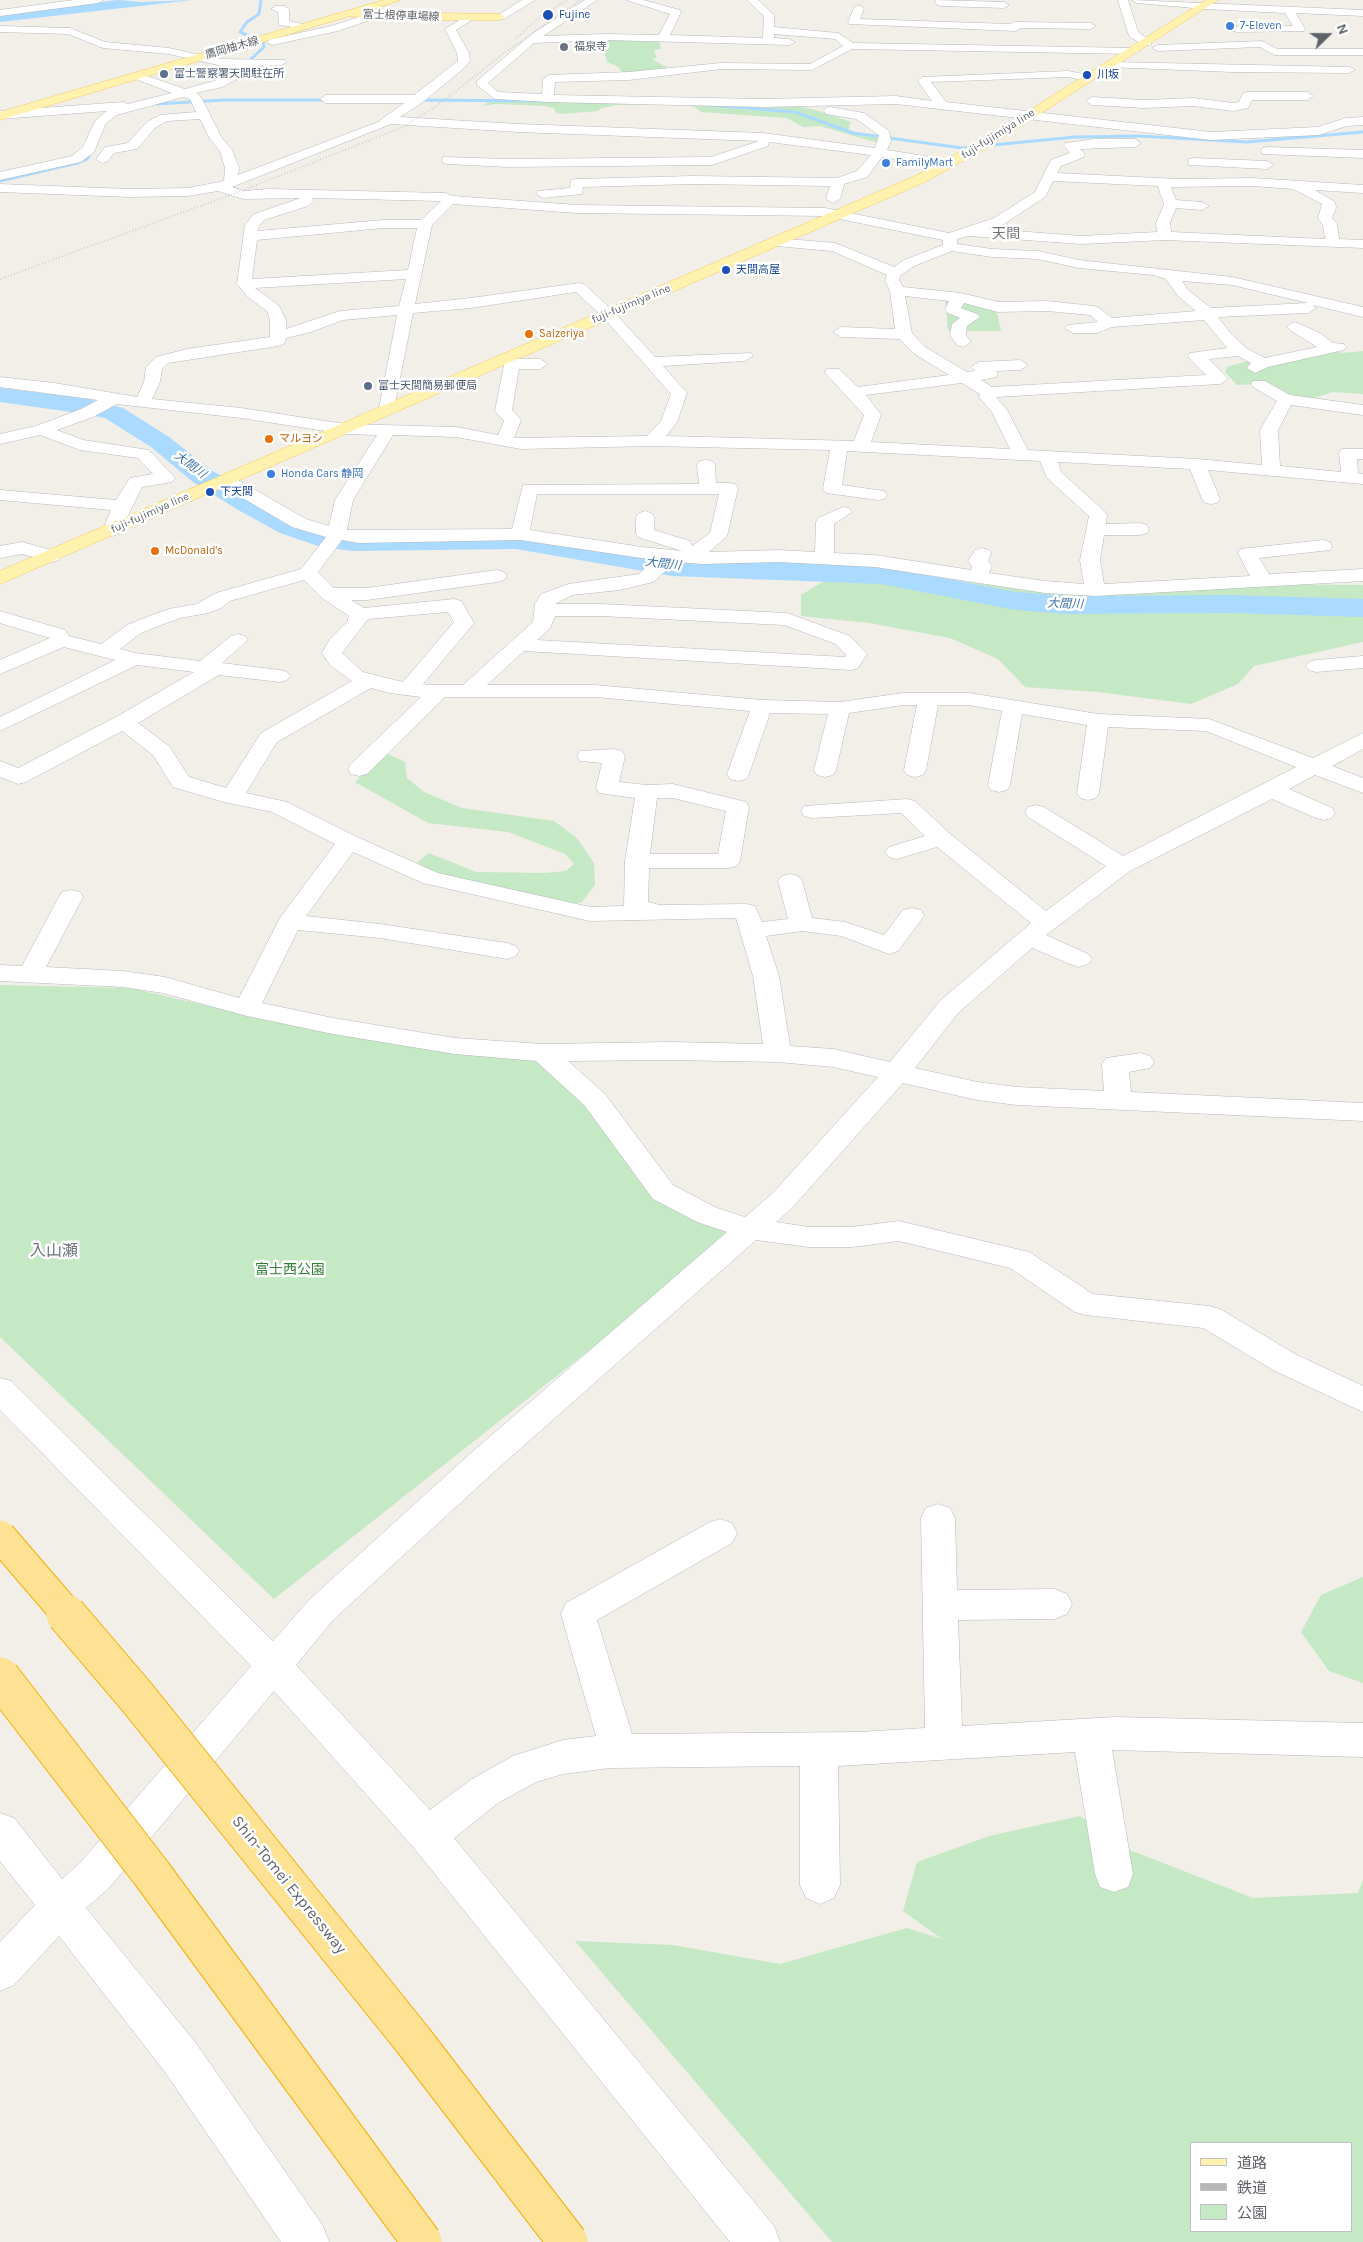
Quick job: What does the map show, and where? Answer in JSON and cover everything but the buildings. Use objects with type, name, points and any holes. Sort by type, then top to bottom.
[{"type":"highway","name":"Shin-Tomei Expressway","points":[[0,1536],[136,1696],[407,2032],[568,2242]]},
{"type":"highway","points":[[0,1677],[158,1882],[422,2242]]},
{"type":"main road","name":"富士根停車場線","points":[[350,13],[395,0]]},
{"type":"main road","name":"fuji-fujimiya line","points":[[0,578],[345,429],[387,409],[509,361],[608,314],[776,242],[831,214],[949,164],[1209,3]]},
{"type":"main road","name":"富士根停車場線","points":[[350,13],[372,16],[500,17]]},
{"type":"main road","name":"鷹岡柚木線","points":[[3,115],[199,57],[266,41],[303,27],[350,13]]},
{"type":"street","points":[[0,13],[54,3],[97,0]]},
{"type":"street","points":[[500,17],[530,0]]},
{"type":"street","points":[[592,0],[537,35],[534,40],[481,83],[491,99],[548,98],[810,102],[949,101],[1028,116],[1082,133],[1135,146],[1211,143],[1318,131],[1339,123],[1363,121]]},
{"type":"street","points":[[631,0],[676,12],[663,39]]},
{"type":"street","points":[[752,0],[769,15],[768,36]]},
{"type":"street","points":[[940,0],[941,3],[1012,18],[1105,33]]},
{"type":"street","points":[[1137,0],[1275,5],[1289,10],[1300,29],[1228,30]]},
{"type":"street","points":[[1289,10],[1302,5],[1359,13],[1357,0]]},
{"type":"street","points":[[1111,8],[1125,4],[1128,34],[1139,48]]},
{"type":"street","points":[[0,188],[129,193],[188,192],[224,185],[367,132],[390,120],[416,102],[460,66],[464,61],[463,53],[450,29],[473,17],[488,6]]},
{"type":"street","points":[[859,8],[853,22],[920,27],[1012,18],[1091,26]]},
{"type":"street","points":[[276,9],[284,9],[283,23],[303,27]]},
{"type":"street","points":[[934,11],[1042,21]]},
{"type":"street","points":[[266,41],[334,30],[372,16]]},
{"type":"street","points":[[1012,18],[1024,53]]},
{"type":"street","points":[[0,29],[20,28],[70,31],[103,45],[169,51],[218,62],[258,64],[281,62]]},
{"type":"street","points":[[1161,34],[1180,33]]},
{"type":"street","points":[[534,40],[606,37],[754,41],[768,36],[848,44],[1024,53],[1262,44],[1275,52],[1363,52]]},
{"type":"street","points":[[266,41],[318,44]]},
{"type":"street","points":[[258,64],[266,41]]},
{"type":"street","points":[[754,41],[756,49],[778,49]]},
{"type":"street","points":[[548,98],[549,79],[629,76],[721,66],[815,70],[848,44]]},
{"type":"street","points":[[1225,46],[1239,57]]},
{"type":"street","points":[[102,159],[110,150],[132,146],[151,125],[196,102],[232,78],[239,72],[243,63]]},
{"type":"street","points":[[1111,65],[1187,66],[1232,69],[1363,69]]},
{"type":"street","points":[[1342,81],[1341,74],[1349,70]]},
{"type":"street","points":[[949,101],[924,80],[1068,74],[1086,80],[1089,85],[1092,101],[1082,133],[1070,146],[1079,154],[1056,163],[1040,194],[999,221],[968,232],[935,252],[901,267],[895,273],[892,280],[897,291],[909,340],[989,392],[1220,379],[1196,356],[1240,351]]},
{"type":"street","points":[[138,76],[196,102],[216,140],[226,150],[232,168],[224,185]]},
{"type":"street","points":[[975,79],[980,91]]},
{"type":"street","points":[[1314,82],[1356,82]]},
{"type":"street","points":[[826,87],[836,101]]},
{"type":"street","points":[[1092,101],[1144,104],[1193,102],[1233,107],[1244,105],[1247,96],[1313,98]]},
{"type":"street","points":[[326,99],[416,102]]},
{"type":"street","points":[[855,101],[860,116],[883,143]]},
{"type":"street","points":[[3,115],[142,104],[196,102]]},
{"type":"street","points":[[810,102],[832,112],[860,116]]},
{"type":"street","points":[[0,176],[65,163],[83,156],[89,150],[97,127],[106,116],[113,112],[142,104]]},
{"type":"street","points":[[467,108],[457,135],[451,165],[712,161],[777,139]]},
{"type":"street","points":[[1326,112],[1339,123]]},
{"type":"street","points":[[699,119],[702,136]]},
{"type":"street","points":[[390,120],[457,135],[604,126],[650,134],[883,143],[949,164]]},
{"type":"street","points":[[737,122],[738,137]]},
{"type":"street","points":[[1264,123],[1275,135]]},
{"type":"street","points":[[650,134],[652,129],[665,125]]},
{"type":"street","points":[[1082,133],[1211,143],[1263,155],[1276,165],[1293,184],[1328,202],[1329,208],[1325,218],[1330,224],[1337,242],[1347,257],[1351,258]]},
{"type":"street","points":[[224,185],[243,195],[449,195],[577,191],[576,183],[693,180],[782,183],[838,182],[862,174],[883,143]]},
{"type":"street","points":[[753,147],[770,151]]},
{"type":"street","points":[[1234,149],[1363,154]]},
{"type":"street","points":[[1100,162],[1102,179]]},
{"type":"street","points":[[1194,162],[1276,165]]},
{"type":"street","points":[[508,163],[521,172],[540,191],[831,214],[992,253],[1038,255],[1080,264],[1154,271],[1171,276],[1232,281],[1363,312]]},
{"type":"street","points":[[848,166],[866,168]]},
{"type":"street","points":[[1049,177],[1102,179],[1135,176],[1163,182],[1244,187],[1293,184],[1363,189]]},
{"type":"street","points":[[831,214],[832,202],[838,182]]},
{"type":"street","points":[[1163,182],[1170,204],[1163,223],[1164,236]]},
{"type":"street","points":[[142,403],[152,382],[154,367],[162,360],[187,354],[278,341],[280,335],[274,309],[254,296],[244,284],[252,225],[264,215],[303,203],[314,194]]},
{"type":"street","points":[[1040,194],[1058,195]]},
{"type":"street","points":[[243,195],[252,211],[264,215]]},
{"type":"street","points":[[387,409],[413,274],[425,224],[449,195]]},
{"type":"street","points":[[1170,204],[1202,206]]},
{"type":"street","points":[[250,236],[383,224],[425,224]]},
{"type":"street","points":[[1242,227],[1250,240]]},
{"type":"street","points":[[968,232],[1082,240],[1114,233],[1250,240],[1291,237],[1363,244]]},
{"type":"street","points":[[776,242],[875,249]]},
{"type":"street","points":[[835,247],[895,273]]},
{"type":"street","points":[[905,251],[935,252]]},
{"type":"street","points":[[244,284],[413,274]]},
{"type":"street","points":[[1171,276],[1183,293],[1207,314],[1224,337],[1286,399],[1363,410]]},
{"type":"street","points":[[280,335],[306,329],[340,316],[484,301],[579,287],[608,314],[679,392],[669,422],[652,440]]},
{"type":"street","points":[[897,291],[961,298],[998,307],[1047,306],[1094,311],[1110,323]]},
{"type":"street","points":[[841,332],[938,343],[963,342],[958,335],[960,324],[972,317],[953,310],[955,303],[961,298]]},
{"type":"street","points":[[484,301],[496,313]]},
{"type":"street","points":[[1073,328],[1097,328],[1110,323],[1207,314],[1337,306]]},
{"type":"street","points":[[1259,371],[1334,348],[1295,327]]},
{"type":"street","points":[[650,362],[745,356]]},
{"type":"street","points":[[504,442],[513,420],[503,411],[509,361],[540,364]]},
{"type":"street","points":[[854,392],[990,374],[979,367],[1020,365]]},
{"type":"street","points":[[833,372],[854,392],[873,415],[860,448]]},
{"type":"street","points":[[0,382],[54,388],[109,402],[241,412],[345,429],[387,432],[456,432],[504,442],[652,440],[839,446],[1197,464],[1356,479],[1348,454],[1363,454]]},
{"type":"street","points":[[989,392],[987,397],[1000,410],[1022,454]]},
{"type":"street","points":[[1271,471],[1269,430],[1286,399]]},
{"type":"street","points":[[0,439],[41,430],[87,413],[109,402]]},
{"type":"street","points":[[41,430],[80,445],[143,454],[166,478],[136,482],[122,506],[112,530]]},
{"type":"street","points":[[103,652],[134,629],[154,621],[176,613],[201,609],[214,604],[223,596],[308,573],[332,540],[344,500],[387,432]]},
{"type":"street","points":[[839,446],[832,488],[878,496]]},
{"type":"street","points":[[1047,456],[1053,474],[1098,515],[1090,560],[1095,590]]},
{"type":"street","points":[[1197,464],[1212,499]]},
{"type":"street","points":[[706,465],[708,488]]},
{"type":"street","points":[[225,480],[332,540],[521,530],[561,524]]},
{"type":"street","points":[[469,690],[543,624],[546,610],[544,604],[548,598],[562,593],[646,578],[675,559],[705,547],[718,536],[722,526],[729,488],[529,489],[526,514],[521,530]]},
{"type":"street","points":[[0,495],[122,506]]},
{"type":"street","points":[[824,558],[825,522],[843,512]]},
{"type":"street","points":[[645,517],[644,533],[684,546],[675,559]]},
{"type":"street","points":[[1095,530],[1140,529]]},
{"type":"street","points":[[521,530],[675,559],[824,558],[875,561],[1045,587],[1095,590],[1363,575]]},
{"type":"street","points":[[805,538],[824,539]]},
{"type":"street","points":[[1262,580],[1247,553],[1323,546]]},
{"type":"street","points":[[0,552],[22,548],[52,556]]},
{"type":"street","points":[[977,578],[982,566],[978,561],[982,554]]},
{"type":"street","points":[[308,573],[329,594],[360,614],[454,605],[464,623],[408,689]]},
{"type":"street","points":[[329,594],[367,594],[497,576]]},
{"type":"street","points":[[360,614],[356,624],[338,642],[332,653],[337,661],[356,676],[390,687],[439,692],[469,690],[595,691],[699,676],[851,664],[857,654],[843,640],[787,620],[601,610],[546,610]]},
{"type":"street","points":[[1,618],[58,634],[62,640],[134,659],[280,676]]},
{"type":"street","points":[[316,637],[338,642]]},
{"type":"street","points":[[0,668],[62,640]]},
{"type":"street","points":[[6,777],[124,722],[209,669],[238,640]]},
{"type":"street","points":[[519,645],[699,676],[762,706],[840,708],[903,699],[969,699],[1098,720],[1209,726],[1363,786]]},
{"type":"street","points":[[0,725],[134,659]]},
{"type":"street","points":[[1316,666],[1363,662]]},
{"type":"street","points":[[232,797],[269,738],[369,680]]},
{"type":"street","points":[[359,769],[439,692]]},
{"type":"street","points":[[915,770],[929,699]]},
{"type":"street","points":[[738,774],[762,706]]},
{"type":"street","points":[[1000,784],[1014,706]]},
{"type":"street","points":[[826,770],[840,708]]},
{"type":"street","points":[[1088,792],[1098,720]]},
{"type":"street","points":[[124,722],[161,751],[180,782],[279,808],[349,842],[439,880],[590,914],[629,914],[653,911],[746,911],[766,976],[778,1053]]},
{"type":"street","points":[[0,1971],[60,1907],[94,1876],[321,1610],[483,1462],[782,1201],[897,1072],[950,1007],[1037,930],[1122,866],[1271,790],[1363,740]]},
{"type":"street","points":[[588,756],[614,756],[607,788],[647,792],[673,791],[738,807],[728,861],[637,861]]},
{"type":"street","points":[[1271,790],[1324,813]]},
{"type":"street","points":[[647,792],[637,861],[636,906],[653,911]]},
{"type":"street","points":[[812,811],[907,806],[1037,930],[1079,959]]},
{"type":"street","points":[[1036,812],[1122,866]]},
{"type":"street","points":[[897,852],[941,838]]},
{"type":"street","points":[[247,1008],[291,922],[349,842]]},
{"type":"street","points":[[790,881],[802,924]]},
{"type":"street","points":[[30,974],[71,897]]},
{"type":"street","points":[[752,931],[802,924],[845,929],[889,946],[912,915]]},
{"type":"street","points":[[291,922],[380,931],[506,951]]},
{"type":"street","points":[[0,973],[123,979],[165,985],[247,1008],[333,1026],[454,1046],[543,1053],[671,1051],[778,1053],[833,1058],[977,1091],[1017,1096],[1363,1112]]},
{"type":"street","points":[[543,1053],[595,1100],[663,1192],[707,1215],[750,1229],[809,1236],[852,1237],[899,1231],[1019,1260],[1086,1304],[1209,1317],[1284,1362],[1363,1400]]},
{"type":"street","points":[[1118,1101],[1114,1064],[1141,1062]]},
{"type":"street","points":[[0,1390],[273,1665],[428,1835],[758,2242]]},
{"type":"street","points":[[938,1518],[944,1743]]},
{"type":"street","points":[[619,1751],[578,1614],[720,1533]]},
{"type":"street","points":[[940,1604],[1055,1604]]},
{"type":"street","points":[[428,1835],[485,1790],[526,1768],[564,1757],[619,1751],[819,1750],[1091,1734],[1363,1740]]},
{"type":"street","points":[[1091,1734],[1114,1874]]},
{"type":"street","points":[[819,1750],[820,1885]]},
{"type":"street","points":[[0,1831],[180,2057],[307,2242]]},
{"type":"green space","points":[[577,39],[659,40],[661,49],[654,50],[657,58],[652,59],[668,68],[622,73],[619,67],[607,62],[604,49],[581,48]]},
{"type":"green space","points":[[599,95],[651,104],[616,105],[597,111],[563,114],[556,113],[554,108],[544,106],[496,104],[482,106],[490,101],[517,98]]},
{"type":"green space","points":[[735,104],[763,108],[792,105],[816,110],[851,122],[848,131],[882,139],[878,143],[820,126],[803,127],[787,118],[701,112],[695,107],[685,105]]},
{"type":"green space","points":[[945,297],[996,308],[1001,331],[948,331]]},
{"type":"green space","points":[[1330,349],[1342,353],[1363,351],[1363,394],[1333,392],[1311,399],[1290,398],[1259,384],[1237,385],[1225,372],[1227,367],[1247,361],[1273,362]]},
{"type":"green space","points":[[859,568],[1069,595],[1246,584],[1363,585],[1363,642],[1254,666],[1238,684],[1191,704],[1098,692],[1025,687],[998,659],[950,638],[869,623],[801,616],[801,595],[836,574]]},
{"type":"green space","points":[[386,753],[405,762],[407,778],[424,792],[462,808],[554,821],[577,838],[594,863],[595,885],[582,902],[566,906],[409,869],[429,853],[476,872],[545,873],[566,871],[574,864],[565,854],[508,832],[428,823],[355,782]]},
{"type":"green space","name":"富士西公園","points":[[0,985],[130,988],[235,1012],[547,1057],[654,1192],[739,1232],[274,1599],[0,1337]]},
{"type":"green space","points":[[1363,1577],[1363,1683],[1329,1671],[1301,1632],[1321,1595]]},
{"type":"green space","points":[[1080,1816],[1104,1832],[1104,1840],[1253,1898],[1358,1893],[1363,1880],[1363,2242],[832,2242],[575,1941],[673,1945],[780,1964],[907,1928],[942,1939],[903,1911],[917,1862],[989,1836]]},
{"type":"water","points":[[117,0],[142,2],[193,0],[0,22],[0,16]]},
{"type":"waterway","points":[[249,61],[264,47],[263,42],[240,32],[247,22],[259,14],[261,0]]},
{"type":"waterway","points":[[157,104],[224,100],[329,100]]},
{"type":"waterway","points":[[418,100],[544,101]]},
{"type":"waterway","points":[[710,105],[795,112],[853,133],[962,148],[1075,137],[1139,136],[1247,142],[1363,132]]},
{"type":"waterway","points":[[0,181],[77,163],[87,159],[93,148]]},
{"type":"waterway","name":"大間川","points":[[0,395],[85,406],[114,413],[160,442],[202,476],[290,527],[321,539],[353,543],[516,541],[672,567],[881,575],[1016,601],[1069,605],[1229,604],[1363,608]]},
{"type":"railway","points":[[516,38],[542,15],[568,0]]},
{"type":"railway","points":[[0,279],[236,193],[403,127],[438,105],[504,53],[581,0]]},
{"type":"place","name":"Fujine","points":[[548,15]]},
{"type":"place","name":"7-Eleven","points":[[1230,26]]},
{"type":"place","name":"福泉寺","points":[[564,47]]},
{"type":"place","name":"富士警察署天間駐在所","points":[[164,74]]},
{"type":"place","name":"川坂","points":[[1087,75]]},
{"type":"place","name":"FamilyMart","points":[[886,163]]},
{"type":"place","name":"天間高屋","points":[[726,270]]},
{"type":"place","name":"Saizeriya","points":[[529,334]]},
{"type":"place","name":"富士天間簡易郵便局","points":[[368,386]]},
{"type":"place","name":"マルヨシ","points":[[269,439]]},
{"type":"place","name":"Honda Cars 静岡","points":[[271,474]]},
{"type":"place","name":"下天間","points":[[210,492]]},
{"type":"place","name":"McDonald's","points":[[155,551]]},
{"type":"district","name":"天間","points":[[1006,234]]},
{"type":"district","name":"入山瀬","points":[[54,1251]]}]
